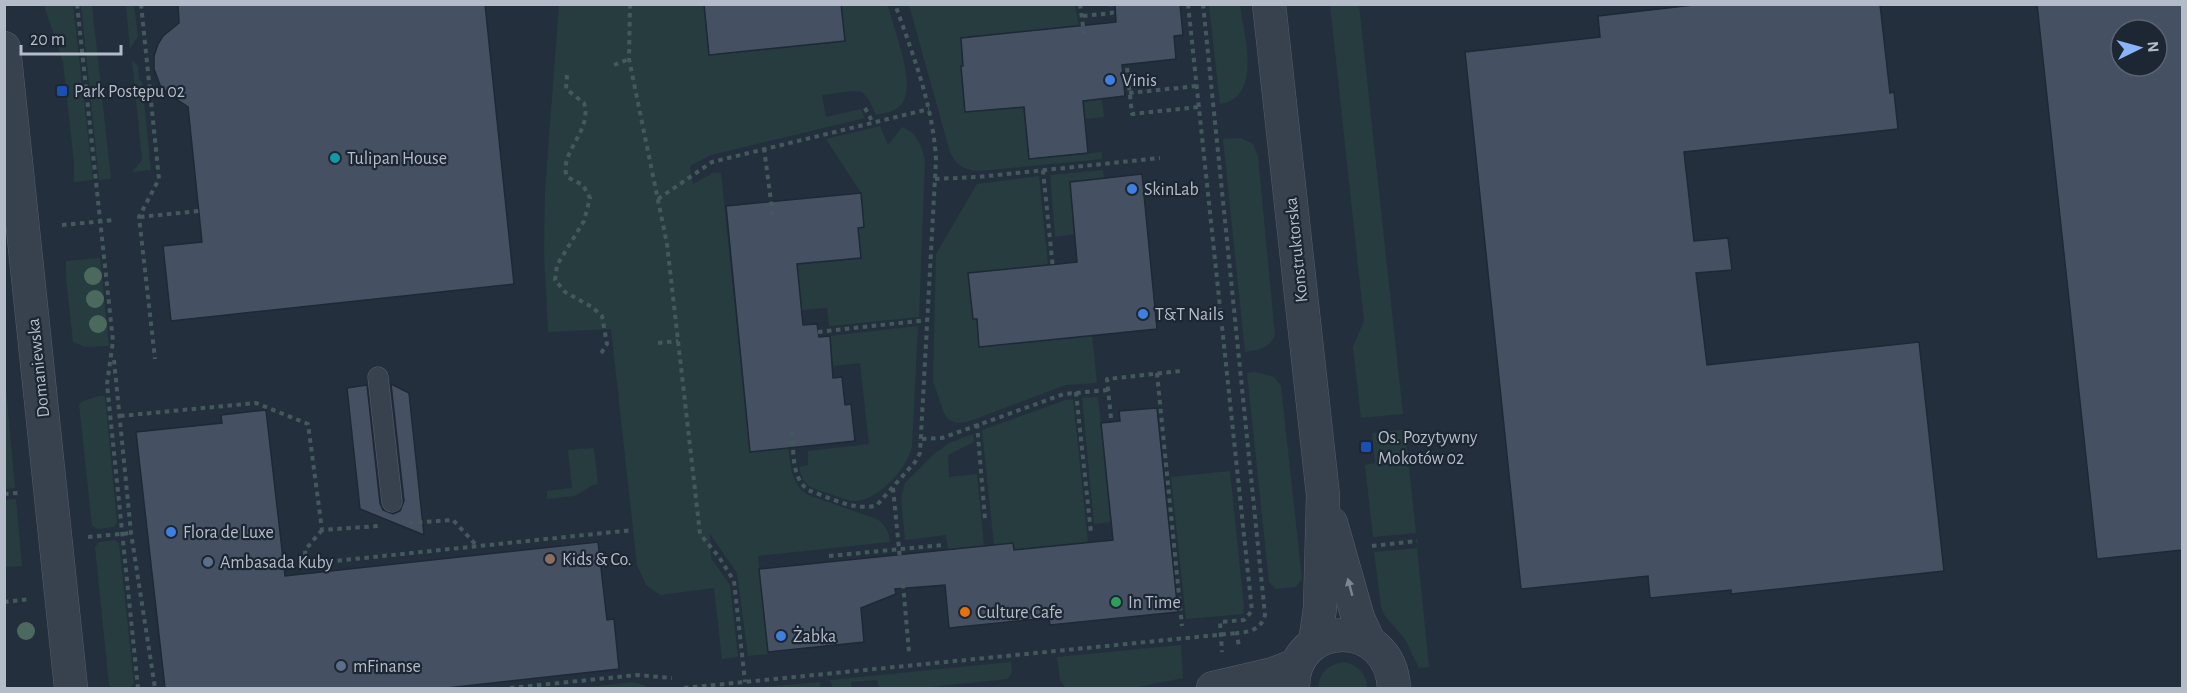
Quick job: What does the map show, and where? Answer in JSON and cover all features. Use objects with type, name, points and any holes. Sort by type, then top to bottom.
[{"type":"street","name":"Konstruktorska","points":[[1269,4],[1323,495],[1320,616],[1301,665]]},
{"type":"street","name":"Domaniewska","points":[[4,48],[71,688]]},
{"type":"street","name":"Konstruktorska","points":[[1323,495],[1359,618],[1369,642],[1387,661],[1393,675],[1394,688]]},
{"type":"street","points":[[1213,688],[1301,665],[1331,637],[1345,635],[1369,642]]},
{"type":"lane","points":[[378,377],[392,502]]},
{"type":"path","points":[[77,4],[113,341],[106,384],[138,688]]},
{"type":"path","points":[[141,4],[159,179],[139,217],[155,359]]},
{"type":"path","points":[[630,4],[629,59],[667,244],[700,534],[719,556],[734,581],[745,682]]},
{"type":"path","points":[[792,432],[797,479],[808,490],[849,504],[870,507],[877,505],[918,458],[922,439],[935,141],[916,63],[895,4]]},
{"type":"path","points":[[1080,4],[1084,34]]},
{"type":"path","points":[[1083,16],[1112,13],[1112,4]]},
{"type":"path","points":[[1188,4],[1252,610],[1244,620],[1220,622],[1223,654]]},
{"type":"path","points":[[684,688],[1251,632],[1259,626],[1265,615],[1203,4]]},
{"type":"path","points":[[614,65],[629,59]]},
{"type":"path","points":[[1127,68],[1132,114],[1199,107]]},
{"type":"path","points":[[567,75],[566,89],[584,103],[586,118],[566,163],[565,172],[567,177],[583,185],[590,198],[584,220],[557,265],[555,280],[565,292],[592,307],[602,316],[607,344],[600,355]]},
{"type":"path","points":[[1129,93],[1197,86]]},
{"type":"path","points":[[865,108],[873,123]]},
{"type":"path","points":[[658,199],[711,162],[929,109]]},
{"type":"path","points":[[764,148],[773,217]]},
{"type":"path","points":[[935,179],[978,177],[1160,158]]},
{"type":"path","points":[[1043,170],[1053,269]]},
{"type":"path","points":[[139,217],[199,211]]},
{"type":"path","points":[[62,225],[114,220]]},
{"type":"path","points":[[818,332],[927,320]]},
{"type":"path","points":[[658,343],[678,341]]},
{"type":"path","points":[[114,360],[131,533],[155,688]]},
{"type":"path","points":[[1112,418],[1107,380],[1181,370]]},
{"type":"path","points":[[1157,373],[1182,626]]},
{"type":"path","points":[[922,439],[942,438],[1029,405],[1076,392],[1108,390]]},
{"type":"path","points":[[1076,392],[1091,533]]},
{"type":"path","points":[[120,416],[256,403],[308,424],[322,530]]},
{"type":"path","points":[[977,424],[985,519]]},
{"type":"path","points":[[892,488],[900,559]]},
{"type":"path","points":[[4,494],[22,493]]},
{"type":"path","points":[[405,524],[453,520],[478,547]]},
{"type":"path","points":[[382,525],[322,530],[305,549],[306,564],[633,530]]},
{"type":"path","points":[[88,537],[131,533]]},
{"type":"path","points":[[1368,546],[1417,541]]},
{"type":"path","points":[[829,556],[943,544]]},
{"type":"path","points":[[903,584],[909,652]]},
{"type":"path","points":[[1238,633],[1239,651]]},
{"type":"path","points":[[510,688],[637,675],[672,678]]},
{"type":"path","points":[[565,683],[566,688]]},
{"type":"green space","points":[[44,5],[73,5],[93,180],[74,182],[63,62]]},
{"type":"green space","points":[[81,5],[92,5],[111,179],[99,180]]},
{"type":"green space","points":[[126,5],[134,5],[138,36],[130,49]]},
{"type":"green space","points":[[559,5],[704,5],[710,55],[845,41],[841,5],[887,5],[889,10],[906,72],[905,96],[899,107],[876,115],[869,100],[862,92],[822,95],[826,117],[861,109],[865,118],[711,155],[690,166],[693,184],[713,173],[721,173],[750,451],[788,448],[793,475],[802,491],[877,519],[885,526],[890,538],[890,542],[758,556],[768,654],[748,656],[737,573],[710,534],[711,558],[730,585],[738,657],[722,659],[714,588],[660,595],[646,585],[637,565],[611,329],[548,332],[544,254],[545,190]]},
{"type":"green space","points":[[909,5],[1075,5],[1079,26],[961,66],[965,112],[1102,99],[1104,117],[1026,126],[1029,159],[1102,152],[1102,159],[980,171],[966,169],[959,164],[950,152]]},
{"type":"green space","points":[[1209,5],[1240,5],[1247,48],[1248,63],[1242,90],[1233,99],[1220,104]]},
{"type":"green space","points":[[1330,5],[1359,5],[1403,414],[1361,418],[1353,347],[1364,321]]},
{"type":"green space","points":[[132,60],[138,66],[139,79],[142,82],[151,170],[132,172],[142,160]]},
{"type":"green space","points":[[880,126],[888,145],[902,127],[912,133],[920,144],[925,160],[919,317],[829,326],[827,308],[802,310],[797,264],[861,258],[858,228],[864,227],[861,193],[826,139]]},
{"type":"green space","points":[[1241,138],[1253,144],[1258,156],[1275,335],[1267,346],[1245,352],[1223,139]]},
{"type":"green space","points":[[1103,170],[1104,178],[1070,182],[1075,234],[1055,237],[1050,175]]},
{"type":"green space","points":[[1039,176],[1048,265],[1020,268],[1020,276],[1006,269],[968,273],[973,319],[977,319],[979,346],[1092,335],[1097,383],[1066,385],[967,422],[957,423],[949,420],[944,413],[933,381],[936,254],[977,184]]},
{"type":"green space","points":[[100,258],[109,346],[85,347],[73,342],[66,261]]},
{"type":"green space","points":[[918,326],[912,446],[905,464],[882,490],[863,500],[848,500],[808,485],[799,467],[808,465],[808,451],[869,444],[860,363],[833,366],[830,336]]},
{"type":"green space","points":[[4,367],[15,488],[5,489],[4,489]]},
{"type":"green space","points":[[1255,372],[1274,377],[1281,386],[1302,579],[1296,587],[1276,589],[1269,582],[1247,373]]},
{"type":"green space","points":[[105,396],[117,522],[114,527],[97,529],[92,526],[79,404]]},
{"type":"green space","points":[[1098,397],[1112,522],[1094,524],[1082,398]]},
{"type":"green space","points":[[1073,399],[1088,542],[1014,550],[994,545],[982,430]]},
{"type":"green space","points":[[1405,429],[1416,533],[1373,537],[1365,465],[1375,463],[1372,433]]},
{"type":"green space","points":[[973,434],[974,442],[948,455],[949,477],[977,474],[984,546],[948,550],[946,535],[905,540],[901,497],[905,483],[933,455],[949,443]]},
{"type":"green space","points":[[594,448],[598,484],[575,496],[547,499],[547,491],[572,488],[568,450]]},
{"type":"green space","points":[[1230,471],[1243,614],[1186,619],[1171,477]]},
{"type":"green space","points":[[16,499],[22,566],[5,567],[5,500]]},
{"type":"green space","points":[[115,540],[119,544],[134,683],[130,688],[116,688],[109,685],[95,547],[99,542]]},
{"type":"green space","points":[[1417,548],[1429,667],[1419,668],[1405,639],[1385,616],[1381,607],[1374,552]]},
{"type":"green space","points":[[1181,645],[1183,678],[1133,688],[1066,688],[1060,680],[1057,657]]},
{"type":"green space","points":[[1011,662],[1012,672],[1008,679],[920,688],[879,688],[877,680],[851,682],[851,688],[833,688],[830,680]]},
{"type":"green space","points":[[1344,662],[1354,665],[1361,671],[1367,688],[1318,688],[1323,673],[1329,667]]},
{"type":"green space","points":[[632,682],[648,688],[580,688]]},
{"type":"green space","points":[[819,682],[821,688],[752,688]]},
{"type":"building","name":"Tulipan House","points":[[178,4],[485,4],[514,284],[171,321],[163,246],[202,242],[188,107],[167,93],[160,85],[154,69],[154,56],[158,44],[163,36],[179,23]]},
{"type":"building","points":[[704,4],[841,4],[845,41],[709,55]]},
{"type":"building","points":[[1115,4],[1180,4],[1183,35],[1174,36],[1176,59],[1122,65],[1125,96],[1083,101],[1088,153],[1029,159],[1024,107],[965,112],[961,38],[1116,22]]},
{"type":"building","points":[[1702,4],[1880,4],[1890,93],[1894,92],[1898,129],[1684,152],[1694,241],[1728,238],[1732,270],[1696,273],[1707,365],[1919,342],[1944,571],[1731,594],[1731,590],[1650,598],[1648,576],[1521,589],[1465,52],[1600,37],[1598,16]]},
{"type":"building","points":[[2037,4],[2182,4],[2182,550],[2097,559]]},
{"type":"building","points":[[1142,174],[1157,329],[979,347],[977,319],[973,319],[968,273],[1077,262],[1070,182]]},
{"type":"building","points":[[861,193],[864,227],[858,228],[861,258],[797,264],[803,325],[817,324],[819,337],[830,336],[833,378],[842,377],[845,405],[851,404],[855,441],[750,452],[726,206]]},
{"type":"building","points":[[391,384],[409,393],[424,535],[360,509],[347,388],[367,385],[380,503],[383,510],[393,514],[400,511],[404,501]]},
{"type":"building","points":[[1157,408],[1178,612],[1050,625],[1049,618],[949,628],[945,585],[895,589],[896,594],[861,608],[864,642],[768,652],[759,569],[1013,543],[1014,550],[1113,540],[1101,423],[1120,421],[1119,411]]},
{"type":"building","points":[[266,410],[285,576],[598,542],[607,620],[614,619],[619,669],[447,688],[165,688],[136,432],[222,423],[221,415]]},
{"type":"place","name":"Vinis","points":[[1110,80]]},
{"type":"place","name":"Park Postępu 02","points":[[62,91]]},
{"type":"place","name":"Tulipan House","points":[[335,158]]},
{"type":"place","name":"SkinLab","points":[[1132,189]]},
{"type":"place","name":"T&T Nails","points":[[1143,314]]},
{"type":"place","name":"Os. Pozytywny Mokotów 02","points":[[1366,447]]},
{"type":"place","name":"Flora de Luxe","points":[[171,532]]},
{"type":"place","name":"Kids & Co.","points":[[550,559]]},
{"type":"place","name":"Ambasada Kuby","points":[[208,562]]},
{"type":"place","name":"In Time","points":[[1116,602]]},
{"type":"place","name":"Culture Cafe","points":[[965,612]]},
{"type":"place","name":"Żabka","points":[[781,636]]},
{"type":"place","name":"mFinanse","points":[[341,666]]}]
